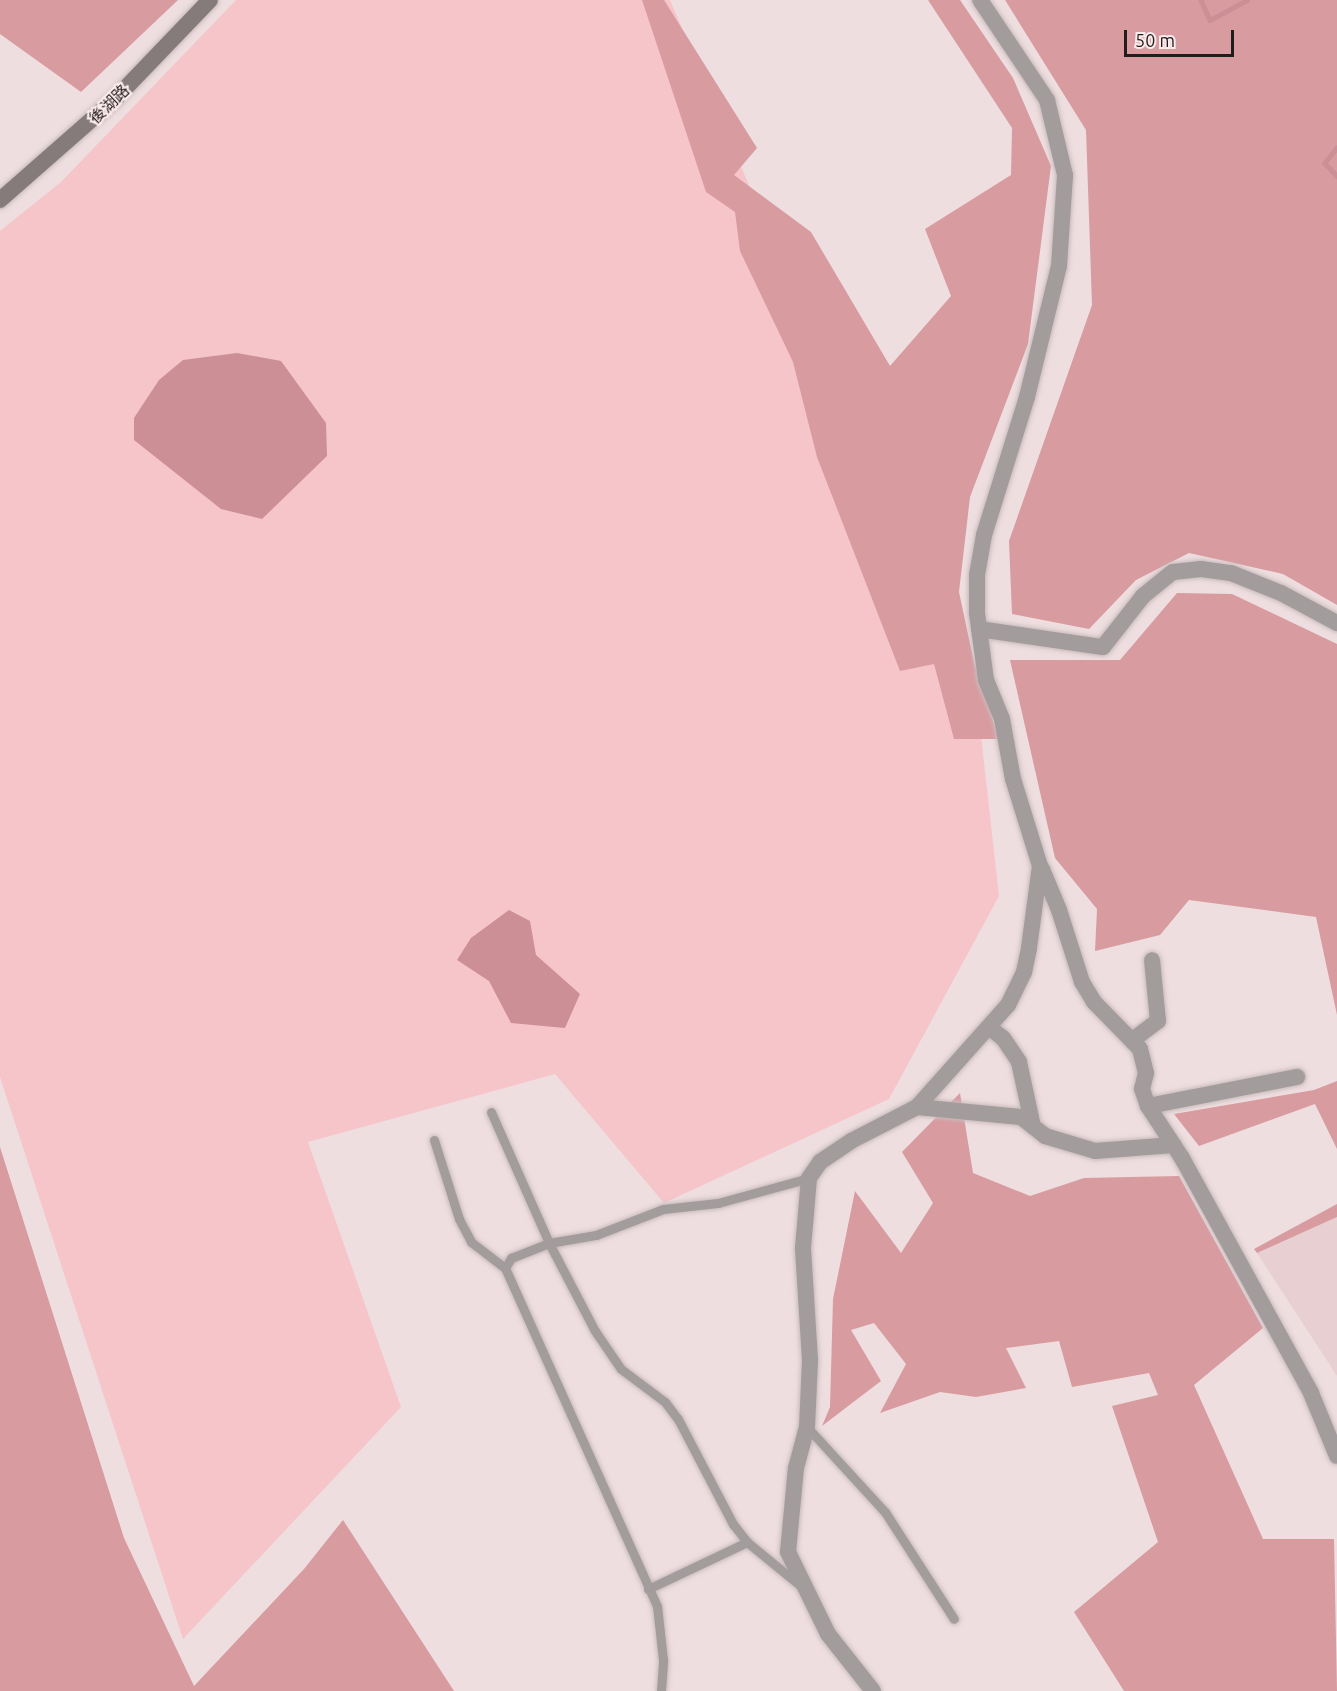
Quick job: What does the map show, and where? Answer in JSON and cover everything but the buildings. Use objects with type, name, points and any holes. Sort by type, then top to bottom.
[{"type":"main road","name":"後湖路","points":[[0,200],[116,99],[210,0]]},
{"type":"street","points":[[980,0],[1047,100],[1065,175],[1059,266],[1027,397],[984,535],[977,575],[979,629],[986,680],[1002,719],[1013,779],[1040,866],[1059,909],[1082,982],[1094,1002],[1134,1040],[1146,1073],[1142,1089],[1148,1106],[1174,1145],[1311,1394],[1337,1456]]},
{"type":"street","points":[[979,629],[1103,647],[1143,596],[1173,572],[1201,569],[1231,573],[1281,593],[1337,623]]},
{"type":"street","points":[[873,1691],[828,1634],[802,1587],[788,1552],[788,1528],[796,1468],[807,1427],[810,1360],[803,1248],[809,1178],[820,1162],[851,1141],[917,1107],[990,1028],[1008,1005],[1024,972],[1035,920],[1040,866]]},
{"type":"street","points":[[1134,1040],[1158,1021],[1152,960]]},
{"type":"street","points":[[990,1028],[1003,1038],[1018,1062],[1033,1126]]},
{"type":"street","points":[[1148,1106],[1297,1077]]},
{"type":"street","points":[[917,1107],[1021,1117],[1045,1136],[1095,1151],[1174,1145]]},
{"type":"lane","points":[[491,1112],[549,1243],[595,1331],[621,1369],[665,1402],[678,1419],[733,1524],[747,1542],[802,1587]]},
{"type":"lane","points":[[434,1140],[459,1219],[471,1242],[505,1268],[657,1606],[663,1660],[661,1691]]},
{"type":"lane","points":[[505,1268],[511,1258],[549,1243],[596,1235],[663,1209],[718,1203],[809,1178]]},
{"type":"lane","points":[[807,1427],[885,1512],[954,1619]]},
{"type":"lane","points":[[648,1589],[747,1542]]},
{"type":"shaded area","points":[[0,0],[178,0],[81,92],[0,34]]},
{"type":"shaded area","points":[[236,0],[670,0],[980,727],[999,896],[889,1099],[664,1203],[555,1074],[308,1142],[401,1407],[183,1639],[0,1077],[0,231],[61,182]]},
{"type":"shaded area","points":[[642,0],[664,0],[757,148],[734,175],[811,232],[890,366],[951,296],[925,229],[1011,175],[1012,128],[928,0],[960,0],[1013,78],[1051,166],[1028,344],[970,497],[959,592],[974,662],[999,739],[954,739],[934,664],[900,671],[817,457],[793,362],[740,251],[735,212],[706,192]]},
{"type":"shaded area","points":[[1005,0],[1337,0],[1337,605],[1283,574],[1189,553],[1136,580],[1089,629],[1012,614],[1009,541],[1092,305],[1086,130]]},
{"type":"shaded area","points":[[237,353],[281,361],[326,423],[327,456],[262,519],[221,509],[134,440],[134,418],[159,380],[183,360]]},
{"type":"shaded area","points":[[1177,593],[1232,594],[1337,644],[1337,1015],[1316,917],[1189,900],[1160,935],[1095,951],[1097,909],[1055,858],[1010,660],[1120,660]]},
{"type":"shaded area","points":[[509,910],[530,921],[536,955],[580,994],[565,1028],[511,1023],[489,981],[457,960],[471,938]]},
{"type":"shaded area","points":[[1337,1081],[1337,1149],[1315,1104],[1199,1146],[1174,1114],[1314,1090]]},
{"type":"shaded area","points":[[960,1093],[973,1173],[1030,1196],[1084,1178],[1179,1176],[1263,1328],[1194,1385],[1263,1539],[1334,1539],[1337,1691],[1124,1691],[1074,1612],[1158,1542],[1112,1406],[1158,1395],[1149,1373],[1072,1387],[1059,1341],[1006,1348],[1026,1388],[976,1397],[940,1392],[880,1413],[906,1364],[874,1323],[851,1330],[881,1381],[822,1426],[830,1407],[833,1299],[855,1191],[901,1253],[933,1203],[902,1152]]},
{"type":"shaded area","points":[[0,1147],[124,1538],[194,1686],[304,1569],[343,1520],[454,1691],[0,1691]]},
{"type":"shaded area","points":[[1337,1204],[1337,1217],[1257,1253],[1254,1249]]},
{"type":"shaded area","points":[[1337,1217],[1337,1376],[1257,1253]]},
{"type":"waterway","points":[[1201,0],[1210,20],[1247,0]]},
{"type":"waterway","points":[[1337,148],[1325,163],[1337,176]]}]
